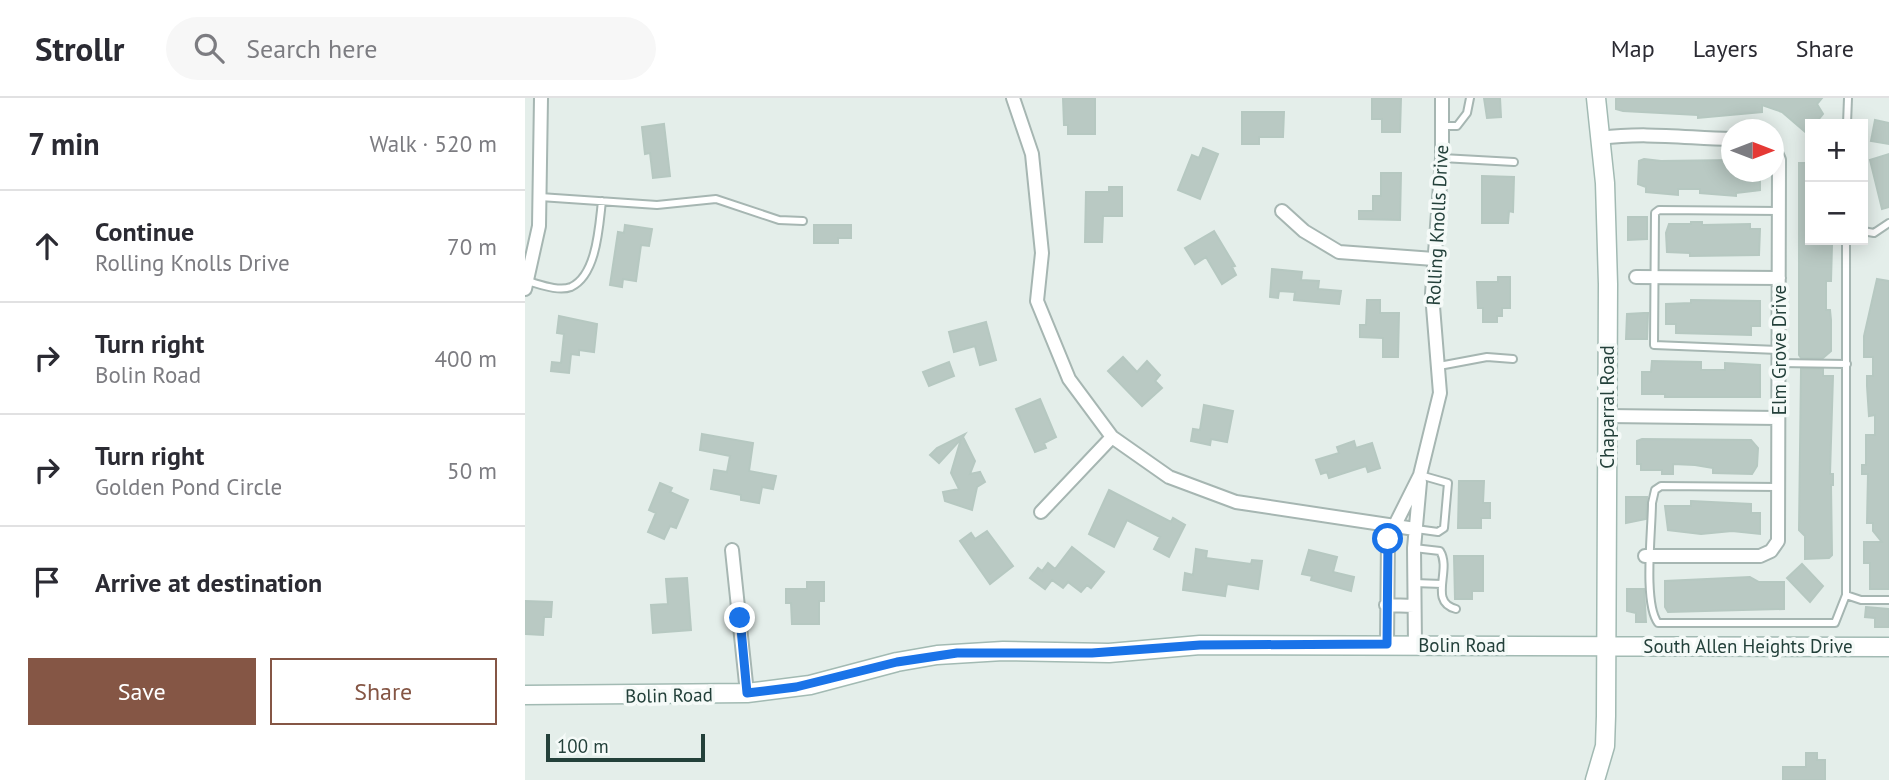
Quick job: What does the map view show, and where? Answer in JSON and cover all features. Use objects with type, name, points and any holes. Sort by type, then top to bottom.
[{"type":"street","points":[[526,285],[538,239],[541,98]]},
{"type":"street","points":[[1013,98],[1032,154],[1042,253],[1037,301],[1069,379],[1112,437],[1169,477],[1216,496],[1274,509],[1415,529]]},
{"type":"street","name":"Rolling Knolls Drive","points":[[1415,645],[1414,548],[1420,475],[1437,413],[1439,366],[1433,308],[1442,158],[1441,98]]},
{"type":"street","name":"Chaparral Road","points":[[1595,780],[1605,746],[1606,716],[1608,284],[1601,138],[1596,98]]},
{"type":"street","points":[[1601,138],[1650,134],[1721,139]]},
{"type":"street","name":"Elm Grove Drive","points":[[1648,556],[1760,556],[1771,551],[1778,535],[1779,182]]},
{"type":"street","points":[[1282,211],[1304,231],[1339,252],[1434,259]]},
{"type":"street","points":[[1636,277],[1779,278]]},
{"type":"street","points":[[1607,416],[1778,418]]},
{"type":"street","points":[[1041,512],[1112,437]]},
{"type":"street","name":"Rolling Knolls Drive","points":[[1387,644],[1388,539],[1420,475]]},
{"type":"street","points":[[732,550],[747,693]]},
{"type":"street","points":[[1386,605],[1414,606]]},
{"type":"street","name":"Bolin Road","points":[[525,695],[747,693],[796,687],[897,662],[957,653],[1092,653],[1200,645],[1607,646]]},
{"type":"street","name":"South Allen Heights Drive","points":[[1607,646],[1889,647]]},
{"type":"street","name":"Chaparral Road","points":[[1582,780],[1606,716]]},
{"type":"lane","points":[[1442,126],[1457,126],[1464,120],[1470,98]]},
{"type":"lane","points":[[1847,119],[1848,98]]},
{"type":"lane","points":[[1442,158],[1514,162]]},
{"type":"lane","points":[[540,197],[657,205],[716,199],[779,220],[803,221]]},
{"type":"lane","points":[[526,285],[569,288],[580,280],[588,269],[602,201]]},
{"type":"lane","points":[[1779,211],[1659,211],[1655,214],[1654,345],[1847,364]]},
{"type":"lane","points":[[1868,232],[1874,233],[1889,223]]},
{"type":"lane","points":[[1778,487],[1661,486],[1655,490],[1648,556],[1654,617],[1658,623],[1835,624],[1846,595],[1846,245]]},
{"type":"lane","points":[[1439,366],[1487,357],[1513,359]]},
{"type":"lane","points":[[1415,529],[1438,532],[1444,528],[1447,499],[1448,483],[1420,475]]},
{"type":"lane","points":[[1414,548],[1440,551],[1443,557],[1440,597],[1445,605],[1456,609]]},
{"type":"lane","points":[[1414,583],[1442,584]]},
{"type":"lane","points":[[1846,595],[1861,600],[1889,600]]},
{"type":"building","points":[[1063,98],[1095,98],[1095,134],[1068,134],[1068,125],[1064,125]]},
{"type":"building","points":[[1372,98],[1401,98],[1400,132],[1382,132],[1382,119],[1372,119]]},
{"type":"building","points":[[1484,98],[1500,98],[1501,117],[1487,118]]},
{"type":"building","points":[[1616,98],[1822,98],[1817,104],[1823,114],[1819,119],[1805,119],[1805,132],[1782,112],[1762,105],[1762,112],[1698,118],[1698,115],[1616,109]]},
{"type":"building","points":[[1242,112],[1284,112],[1283,137],[1259,137],[1259,144],[1242,144]]},
{"type":"building","points":[[1875,120],[1889,123],[1889,144],[1871,141]]},
{"type":"building","points":[[664,124],[670,176],[653,178],[650,153],[645,154],[642,127]]},
{"type":"building","points":[[1203,148],[1218,154],[1200,199],[1178,190],[1192,155],[1199,158]]},
{"type":"building","points":[[1889,154],[1889,207],[1882,209],[1870,160]]},
{"type":"building","points":[[1721,160],[1721,182],[1760,182],[1760,190],[1736,193],[1736,196],[1700,193],[1700,189],[1678,189],[1678,195],[1646,192],[1646,187],[1638,184],[1639,161]]},
{"type":"building","points":[[1799,163],[1805,163],[1805,245],[1832,245],[1831,281],[1826,281],[1826,310],[1830,310],[1831,320],[1831,351],[1823,358],[1801,358]]},
{"type":"building","points":[[1381,173],[1401,173],[1400,220],[1359,219],[1359,211],[1373,211],[1373,196],[1381,196]]},
{"type":"building","points":[[1482,176],[1514,177],[1513,212],[1509,211],[1508,223],[1482,223]]},
{"type":"building","points":[[1109,187],[1122,187],[1122,216],[1103,216],[1102,242],[1085,242],[1086,192],[1109,192]]},
{"type":"building","points":[[1628,217],[1647,217],[1647,239],[1628,240]]},
{"type":"building","points":[[1702,222],[1702,225],[1750,224],[1750,229],[1760,229],[1759,255],[1690,256],[1690,253],[1667,252],[1666,233],[1669,224]]},
{"type":"building","points":[[625,225],[652,229],[649,246],[641,245],[636,281],[623,279],[622,287],[610,285],[618,232],[624,233]]},
{"type":"building","points":[[814,225],[851,225],[851,238],[838,238],[838,243],[814,243]]},
{"type":"building","points":[[1214,231],[1235,266],[1232,267],[1236,275],[1222,284],[1206,257],[1195,264],[1185,248]]},
{"type":"building","points":[[1272,269],[1302,272],[1301,280],[1319,281],[1318,289],[1341,291],[1339,304],[1294,300],[1295,292],[1279,291],[1278,298],[1270,297]]},
{"type":"building","points":[[1498,277],[1510,277],[1510,308],[1502,308],[1502,316],[1497,316],[1497,322],[1483,322],[1483,308],[1478,308],[1477,282],[1498,282]]},
{"type":"building","points":[[1877,279],[1889,281],[1889,589],[1870,589],[1870,563],[1864,563],[1864,542],[1882,542],[1873,531],[1873,523],[1867,523],[1868,474],[1862,474],[1862,465],[1866,465],[1866,435],[1875,435],[1875,415],[1869,416],[1867,386],[1867,376],[1873,376],[1873,357],[1864,357],[1864,336]]},
{"type":"building","points":[[1367,300],[1380,300],[1380,313],[1399,313],[1398,357],[1383,357],[1383,338],[1360,337],[1360,325],[1366,325]]},
{"type":"building","points":[[1691,300],[1760,301],[1760,326],[1751,326],[1751,335],[1676,333],[1676,324],[1666,324],[1666,304],[1691,303]]},
{"type":"building","points":[[1648,313],[1647,339],[1626,339],[1627,314]]},
{"type":"building","points":[[559,316],[597,324],[594,352],[579,350],[579,355],[571,354],[569,373],[551,371],[552,362],[561,363],[564,334],[557,333]]},
{"type":"building","points":[[986,322],[996,360],[980,365],[975,346],[954,352],[949,332]]},
{"type":"building","points":[[1123,357],[1137,372],[1147,361],[1160,375],[1155,381],[1162,388],[1142,406],[1108,371]]},
{"type":"building","points":[[1652,361],[1701,362],[1701,370],[1725,370],[1725,363],[1760,365],[1760,397],[1665,397],[1665,394],[1642,394],[1642,372],[1651,372]]},
{"type":"building","points":[[949,362],[954,376],[929,386],[923,372]]},
{"type":"building","points":[[1801,369],[1823,369],[1823,376],[1833,376],[1830,474],[1833,474],[1832,555],[1829,558],[1805,559],[1805,536],[1799,530]]},
{"type":"building","points":[[1040,399],[1056,437],[1044,443],[1046,448],[1035,452],[1016,409]]},
{"type":"building","points":[[1204,405],[1233,411],[1227,442],[1211,439],[1210,445],[1191,441],[1193,429],[1200,430]]},
{"type":"building","points":[[702,434],[753,443],[749,471],[776,476],[773,489],[762,487],[759,503],[741,500],[741,495],[711,489],[714,470],[727,472],[730,456],[700,450]]},
{"type":"building","points":[[965,434],[963,437],[975,461],[970,474],[980,472],[985,482],[977,487],[972,510],[945,501],[943,492],[959,489],[951,473],[961,439],[939,463],[930,455],[937,448]]},
{"type":"building","points":[[1751,440],[1758,448],[1757,466],[1752,474],[1713,473],[1713,468],[1673,464],[1673,474],[1662,474],[1662,470],[1641,470],[1641,464],[1637,464],[1637,441]]},
{"type":"building","points":[[1354,441],[1356,448],[1372,443],[1380,468],[1368,472],[1366,466],[1329,478],[1327,472],[1321,474],[1316,460],[1339,453],[1337,447]]},
{"type":"building","points":[[1459,481],[1484,481],[1483,503],[1490,503],[1490,518],[1481,518],[1481,528],[1458,528]]},
{"type":"building","points":[[660,483],[672,488],[670,492],[688,500],[676,528],[670,526],[664,539],[648,532],[656,513],[649,510]]},
{"type":"building","points":[[1109,490],[1171,522],[1173,518],[1185,525],[1169,557],[1154,549],[1160,537],[1127,520],[1114,547],[1089,534]]},
{"type":"building","points":[[1626,497],[1647,497],[1646,519],[1626,523]]},
{"type":"building","points":[[1691,501],[1751,504],[1751,513],[1760,513],[1760,534],[1732,531],[1701,534],[1668,530],[1665,506],[1691,506]]},
{"type":"building","points":[[987,531],[1013,566],[990,584],[960,541],[971,533],[975,539]]},
{"type":"building","points":[[1072,547],[1104,572],[1091,588],[1087,585],[1081,592],[1068,582],[1063,588],[1052,580],[1045,589],[1030,578],[1038,568],[1042,571],[1048,563],[1055,569]]},
{"type":"building","points":[[1196,549],[1207,551],[1206,558],[1251,564],[1252,560],[1262,561],[1258,589],[1227,584],[1225,596],[1183,590],[1185,573],[1193,575]]},
{"type":"building","points":[[1309,550],[1337,557],[1333,572],[1354,577],[1351,591],[1311,580],[1312,576],[1302,574]]},
{"type":"building","points":[[1454,556],[1483,556],[1483,591],[1472,591],[1472,599],[1455,599]]},
{"type":"building","points":[[1802,564],[1823,586],[1810,602],[1787,578]]},
{"type":"building","points":[[1750,577],[1759,582],[1784,582],[1784,609],[1668,612],[1665,607],[1665,581]]},
{"type":"building","points":[[687,578],[691,630],[653,633],[651,605],[668,604],[666,579]]},
{"type":"building","points":[[807,582],[824,582],[824,601],[819,601],[819,624],[792,624],[791,603],[786,603],[786,589],[807,589]]},
{"type":"building","points":[[1627,589],[1644,589],[1646,622],[1636,622],[1636,613],[1627,611]]},
{"type":"building","points":[[525,601],[552,602],[551,617],[544,617],[543,635],[525,634]]},
{"type":"building","points":[[1866,607],[1889,609],[1889,627],[1875,627],[1875,618],[1865,617]]},
{"type":"building","points":[[1806,753],[1817,753],[1817,760],[1825,760],[1825,780],[1783,780],[1783,767],[1806,767]]},
{"type":"route","points":[[740,618],[747,693],[796,687],[897,662],[957,653],[1109,653],[1200,645],[1387,644],[1388,539]]}]
